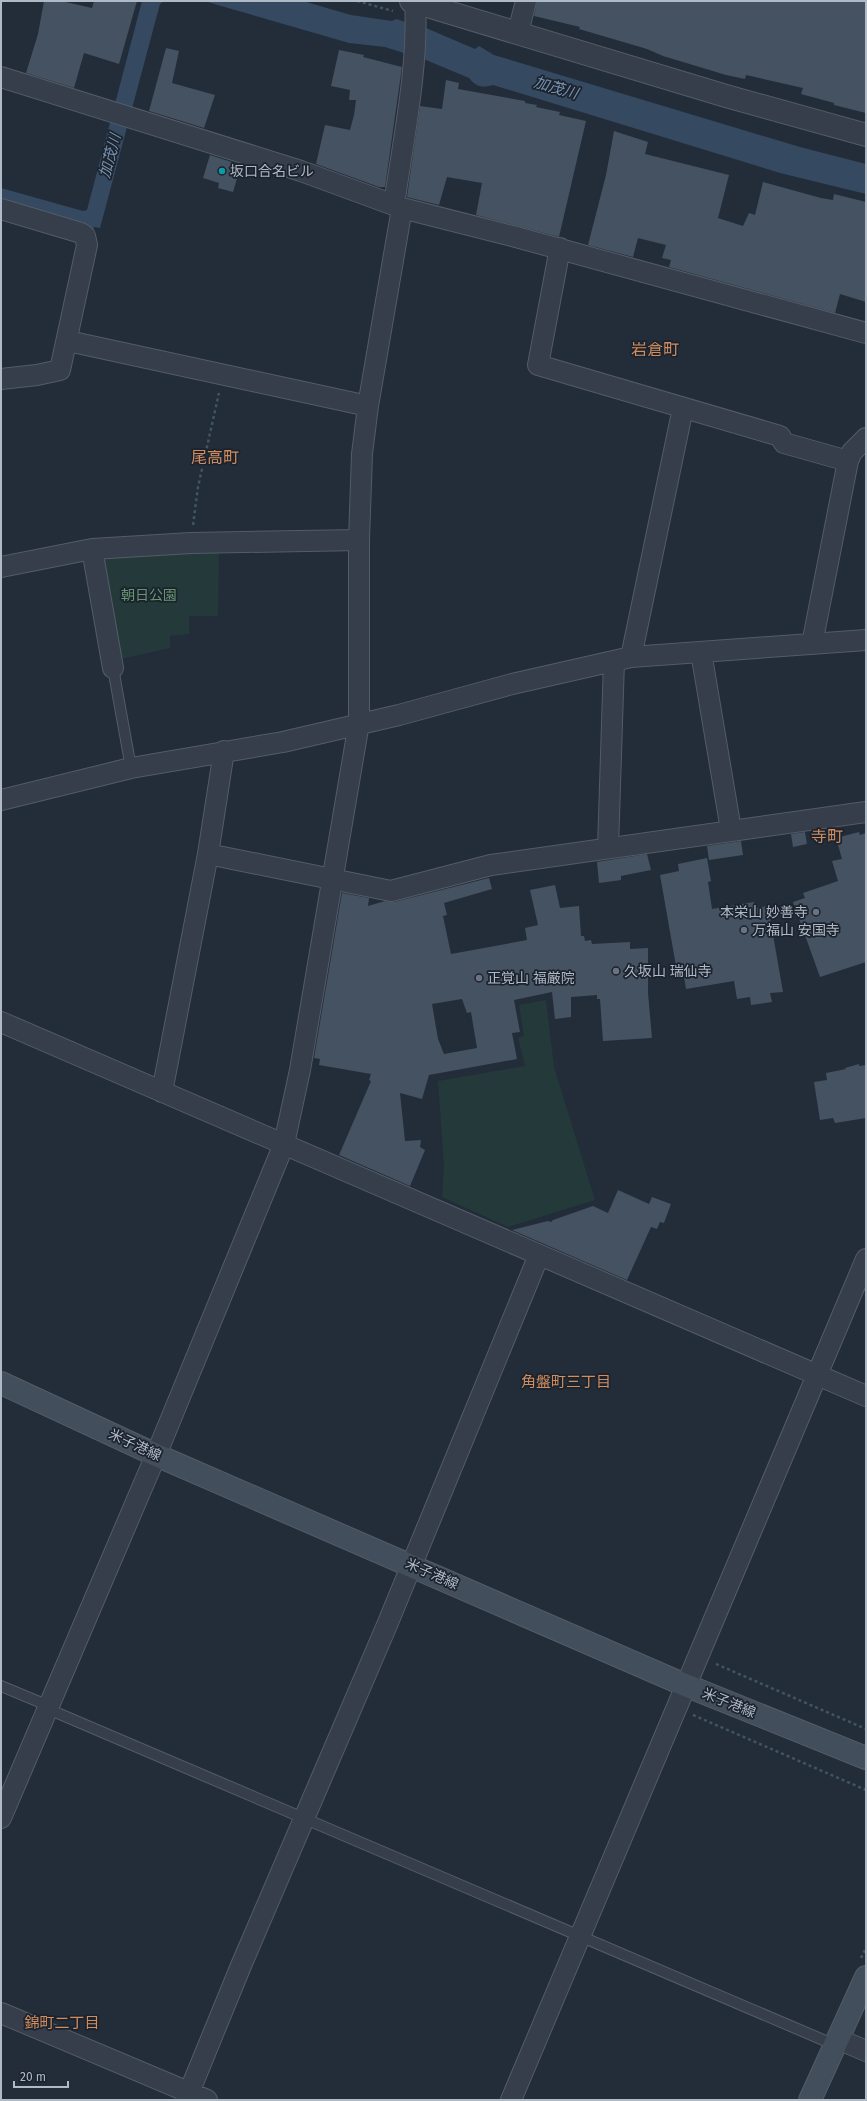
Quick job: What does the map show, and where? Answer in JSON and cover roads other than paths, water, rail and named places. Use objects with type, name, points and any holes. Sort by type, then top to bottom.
[{"type":"main road","name":"米子港線","points":[[1,1384],[156,1455],[685,1685],[866,1758]]},
{"type":"main road","points":[[810,2100],[866,1977]]},
{"type":"street","points":[[518,32],[526,1]]},
{"type":"street","points":[[1,1818],[156,1455],[284,1144],[300,1070],[331,879],[359,723],[359,540],[362,454],[398,207],[412,70],[411,8],[518,32],[726,96],[866,135]]},
{"type":"street","points":[[1,77],[301,171],[398,207],[560,248],[866,332]]},
{"type":"street","points":[[1,208],[85,236],[87,245],[68,341],[60,370],[37,375],[1,379]]},
{"type":"street","points":[[560,248],[538,365],[780,436],[784,443],[848,461]]},
{"type":"street","points":[[68,341],[368,406]]},
{"type":"street","points":[[608,848],[622,659],[683,408]]},
{"type":"street","points":[[812,644],[848,461],[852,452],[866,437],[866,420]]},
{"type":"street","points":[[1,567],[92,550],[191,543],[359,540]]},
{"type":"street","points":[[92,550],[113,668]]},
{"type":"street","points":[[1,800],[131,768],[283,742],[359,723],[399,715],[512,684],[622,659],[866,640]]},
{"type":"street","points":[[701,652],[731,830]]},
{"type":"street","points":[[162,1092],[208,854],[224,751]]},
{"type":"street","points":[[208,854],[391,891],[491,865],[866,812]]},
{"type":"street","points":[[1,1022],[539,1256],[866,1396]]},
{"type":"street","points":[[1,2013],[194,2097],[240,1968],[412,1566],[539,1256]]},
{"type":"street","points":[[511,2100],[816,1374],[866,1259]]},
{"type":"street","points":[[837,2042],[866,2051]]},
{"type":"lane","points":[[113,668],[131,768]]},
{"type":"lane","points":[[1,1686],[305,1818],[837,2042]]},
{"type":"water","name":"加茂川","points":[[142,1],[164,1],[160,4],[100,228],[94,227],[93,232],[1,204],[1,188],[83,211],[87,210]]},
{"type":"water","name":"加茂川","points":[[204,1],[303,1],[351,15],[392,21],[396,19],[426,28],[475,49],[479,46],[494,55],[800,147],[866,164],[866,194],[780,173],[493,85],[480,86],[469,78],[426,60],[385,47],[349,43]]},
{"type":"place","name":"坂口合名ビル","points":[[222,171]]},
{"type":"place","name":"本栄山 妙善寺","points":[[816,912]]},
{"type":"place","name":"万福山 安国寺","points":[[744,930]]},
{"type":"place","name":"久坂山 瑞仙寺","points":[[616,971]]},
{"type":"place","name":"正覚山 福厳院","points":[[479,978]]},
{"type":"district","name":"岩倉町","points":[[655,349]]},
{"type":"district","name":"尾高町","points":[[215,457]]},
{"type":"district","name":"寺町","points":[[827,836]]},
{"type":"district","name":"角盤町三丁目","points":[[566,1382]]},
{"type":"district","name":"錦町二丁目","points":[[62,2023]]},
{"type":"park label","name":"朝日公園","points":[[149,595]]}]
